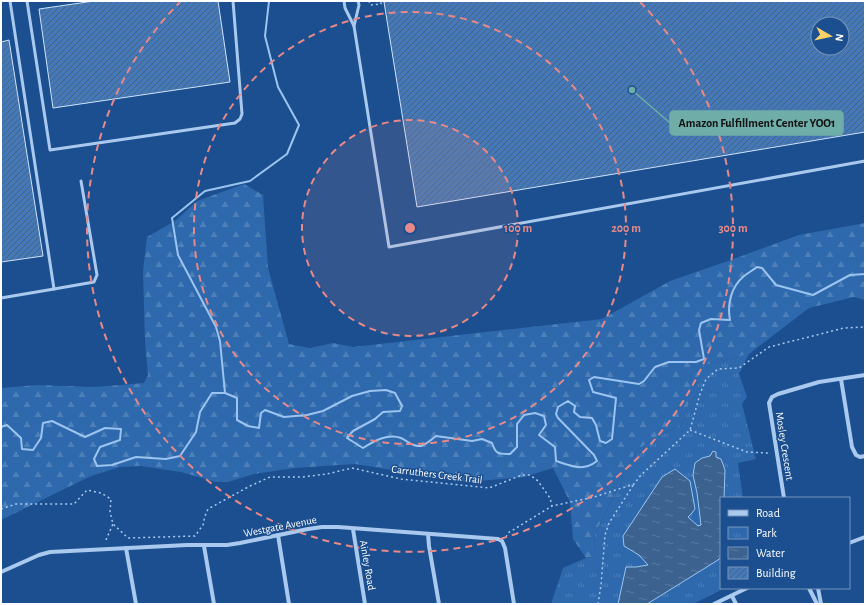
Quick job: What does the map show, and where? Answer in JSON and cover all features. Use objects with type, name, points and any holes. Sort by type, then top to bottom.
[{"type":"street","name":"Mosley Crescent","points":[[784,497],[769,403],[772,397],[819,382],[865,375]]},
{"type":"street","points":[[841,379],[852,447],[856,456],[865,456]]},
{"type":"street","name":"Westgate Avenue","points":[[1,572],[39,555],[50,552],[234,544],[322,527],[498,539],[502,541]]},
{"type":"street","name":"Ainley Road","points":[[353,528],[365,604]]},
{"type":"street","points":[[428,534],[439,604]]},
{"type":"street","points":[[278,535],[289,604]]},
{"type":"street","points":[[850,543],[865,537]]},
{"type":"street","points":[[502,541],[505,548],[514,604]]},
{"type":"street","points":[[204,546],[214,604]]},
{"type":"street","points":[[126,548],[136,604]]},
{"type":"street","points":[[714,604],[745,589]]},
{"type":"street","points":[[809,589],[817,604]]},
{"type":"street","points":[[818,589],[821,604]]},
{"type":"street","points":[[732,596],[736,604]]},
{"type":"lane","points":[[10,1],[54,289]]},
{"type":"lane","points":[[27,1],[50,150],[235,123],[240,119],[242,114],[233,1]]},
{"type":"lane","points":[[344,1],[345,8],[354,26],[389,247],[865,161]]},
{"type":"lane","points":[[354,26],[359,5],[358,1]]},
{"type":"lane","points":[[1,298],[94,282],[97,275],[81,181]]},
{"type":"path","points":[[369,1],[370,5],[381,4],[381,1]]},
{"type":"path","points":[[598,604],[605,535],[609,523],[641,475],[690,430],[700,394],[706,379],[718,370],[739,368],[769,348],[844,328],[865,327]]},
{"type":"path","points":[[690,430],[747,452],[777,452]]},
{"type":"path","name":"Carruthers Creek Trail","points":[[114,524],[128,538],[195,536],[203,525],[208,509],[263,480],[270,477],[302,477],[327,474],[352,468],[401,479],[489,488],[522,475],[530,475],[538,481],[550,498],[552,506]]},
{"type":"path","points":[[502,541],[508,533],[552,506],[594,497],[634,484]]},
{"type":"path","points":[[1,509],[16,504],[74,504],[87,490],[101,493],[111,499],[110,512],[114,524],[106,540]]},
{"type":"green space","points":[[244,184],[263,195],[268,268],[289,344],[310,348],[333,343],[353,347],[602,319],[670,281],[799,235],[865,223],[865,300],[854,297],[809,308],[749,354],[702,366],[682,424],[658,436],[636,451],[595,534],[594,545],[597,556],[586,558],[573,539],[570,502],[553,468],[524,477],[466,482],[355,464],[295,468],[254,474],[228,482],[216,482],[181,472],[140,466],[120,467],[91,476],[1,520],[1,388],[37,385],[95,387],[144,383],[148,375],[145,341],[143,271],[147,237],[175,221],[197,201]]},
{"type":"green space","points":[[749,354],[739,374],[747,397],[742,404],[756,459],[738,463],[743,497],[720,497],[720,589],[723,589],[693,604],[551,604],[563,568],[586,558],[597,556],[594,545],[595,534],[636,451],[658,436],[682,424],[702,366]]},
{"type":"water","points":[[713,451],[716,452],[716,457],[721,459],[725,470],[724,497],[720,497],[720,558],[647,604],[618,604],[626,567],[648,565],[639,555],[624,546],[623,536],[662,477],[675,469],[690,481],[695,509],[688,517],[698,526],[701,525],[693,475],[695,463],[702,458],[710,456]]},
{"type":"building","points":[[94,1],[218,1],[230,82],[53,108],[39,9]]},
{"type":"building","points":[[865,1],[865,132],[417,207],[384,2]]},
{"type":"building","points":[[9,40],[43,256],[1,262],[1,42]]},
{"type":"waterway","points":[[225,393],[220,341],[216,327],[178,255],[172,218],[205,191],[250,181],[287,154],[299,125],[278,87],[265,36],[269,1]]},
{"type":"waterway","points":[[1,427],[7,425],[21,438],[22,449],[33,450],[41,438],[43,423],[52,421],[85,437],[105,428],[121,429],[120,440],[100,447],[94,459],[97,466],[112,465],[136,457],[166,459],[180,456],[196,432],[200,412],[212,393],[225,393],[237,398],[237,420],[248,426],[259,428],[261,413],[265,410],[284,417],[307,415],[323,411],[352,396],[370,391],[386,390],[395,393],[402,406],[400,411],[383,412],[375,419],[353,431],[347,438],[363,448],[376,440],[391,436],[401,438],[413,445],[421,446],[436,436],[472,441],[482,439],[492,443],[498,453],[510,454],[517,447],[517,424],[524,415],[535,413],[544,416],[546,425],[539,435],[555,447],[556,461],[567,465],[582,467],[597,461],[594,455],[558,418],[556,414],[558,407],[568,401],[575,406],[574,412],[580,417],[592,418],[596,425],[600,441],[606,443],[612,439],[616,398],[593,392],[589,380],[594,377],[639,384],[644,381],[655,367],[669,362],[696,362],[704,359],[699,330],[701,323],[711,319],[730,320],[729,308],[731,296],[736,285],[744,276],[757,267],[762,268],[776,285],[813,295],[850,275],[865,274]]},
{"type":"place","name":"Amazon Fulfillment Center YOO1","points":[[632,90]]}]
